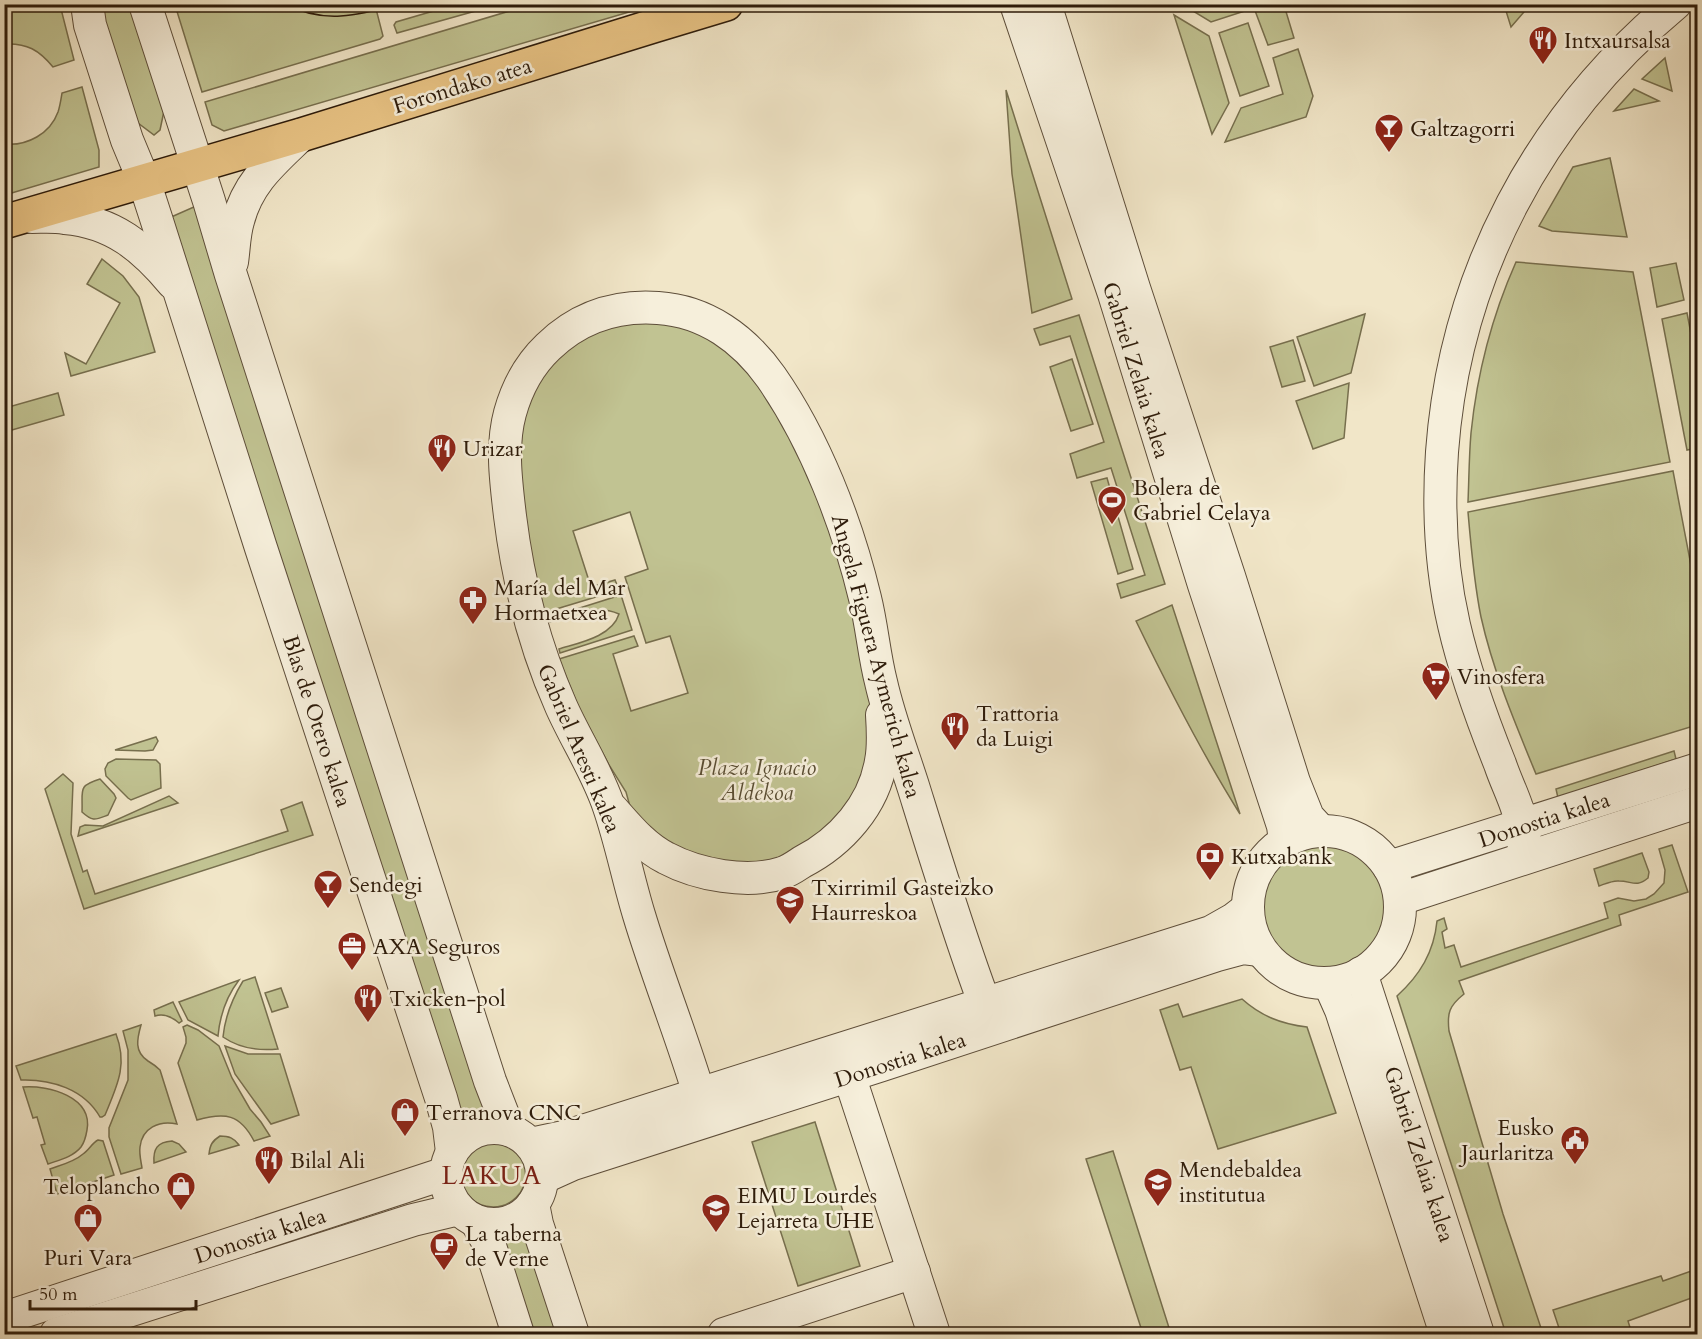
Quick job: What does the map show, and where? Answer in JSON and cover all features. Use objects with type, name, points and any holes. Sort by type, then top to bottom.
[{"type":"main road","name":"Forondako atea","points":[[13,220],[300,135],[726,4]]},
{"type":"street","points":[[87,4],[90,25],[103,66],[127,140],[144,181]]},
{"type":"street","points":[[145,4],[490,1081],[520,1137],[539,1160],[537,1224],[573,1335]]},
{"type":"street","name":"Gabriel Zelaia kalea","points":[[1016,4],[1114,294],[1204,585],[1283,826],[1285,841]]},
{"type":"street","name":"Gabriel Zelaia kalea","points":[[1045,4],[1134,288],[1294,782],[1308,818],[1320,830]]},
{"type":"street","points":[[1523,858],[1524,825],[1480,711],[1457,637],[1447,590],[1442,548],[1440,471],[1448,398],[1460,337],[1478,278],[1493,240],[1533,166],[1569,113],[1601,75],[1675,4]]},
{"type":"street","points":[[231,275],[237,222],[246,199],[260,175],[300,135]]},
{"type":"street","name":"Blas de Otero kalea","points":[[144,181],[441,1098],[449,1127],[449,1162]]},
{"type":"street","name":"Blas de Otero kalea","points":[[13,220],[64,217],[113,231],[137,245],[155,261],[180,290]]},
{"type":"street","name":"Angela Figuera Aymerich kalea","points":[[505,465],[509,416],[523,380],[541,354],[553,342],[601,312],[631,307],[662,308],[693,314],[725,330],[741,342],[771,377],[787,403],[826,479],[848,538],[865,599],[881,684],[984,1002]]},
{"type":"street","name":"Gabriel Aresti kalea","points":[[505,465],[516,561],[528,612],[561,707],[598,778],[609,807],[638,914],[699,1094]]},
{"type":"street","points":[[609,807],[639,839],[666,858],[682,865],[720,875],[748,878],[783,873],[812,857],[842,834],[867,801],[881,761],[883,724],[881,684]]},
{"type":"street","name":"Donostia kalea","points":[[1389,867],[1698,769]]},
{"type":"street","name":"Donostia kalea","points":[[1400,899],[1698,802]]},
{"type":"street","points":[[1320,830],[1341,832],[1360,839],[1377,851],[1389,867],[1400,899],[1400,916],[1387,950],[1376,963],[1361,973],[1346,980],[1329,983],[1309,982],[1290,976],[1269,960],[1260,950],[1251,930],[1247,909],[1249,889],[1257,870],[1269,853],[1285,841],[1302,833],[1320,830]]},
{"type":"street","name":"Donostia kalea","points":[[520,1137],[564,1137],[1210,932],[1247,909]]},
{"type":"street","name":"Donostia kalea","points":[[537,1191],[573,1164],[849,1076],[1217,954],[1243,948],[1260,950]]},
{"type":"street","name":"Gabriel Zelaia kalea","points":[[1361,973],[1478,1335]]},
{"type":"street","name":"Gabriel Zelaia kalea","points":[[1329,983],[1341,1010],[1446,1335]]},
{"type":"street","points":[[849,1076],[934,1335]]},
{"type":"street","points":[[518,1335],[490,1245],[468,1215],[451,1198],[447,1186],[449,1162],[460,1142],[471,1133],[489,1128],[520,1137]]},
{"type":"street","name":"Donostia kalea","points":[[4,1318],[449,1162]]},
{"type":"street","points":[[468,1215],[492,1224],[507,1222],[521,1215],[537,1191]]},
{"type":"street","name":"Donostia kalea","points":[[56,1335],[413,1220],[468,1215]]},
{"type":"street","points":[[724,1335],[914,1272]]},
{"type":"green space","points":[[5,4],[60,5],[74,60],[53,67],[43,56],[26,46],[5,44]]},
{"type":"green space","points":[[533,4],[653,5],[224,131],[212,125],[205,102]]},
{"type":"green space","points":[[100,5],[131,5],[164,111],[160,130],[154,135],[138,123],[130,109]]},
{"type":"green space","points":[[175,5],[375,5],[383,36],[380,39],[202,92]]},
{"type":"green space","points":[[454,5],[497,5],[397,33],[394,25],[396,22]]},
{"type":"green space","points":[[1183,5],[1284,5],[1294,38],[1268,45],[1254,8],[1211,22]]},
{"type":"green space","points":[[1517,5],[1530,5],[1511,27],[1506,11]]},
{"type":"green space","points":[[1174,15],[1209,36],[1229,103],[1212,134]]},
{"type":"green space","points":[[1248,23],[1269,86],[1240,96],[1219,33]]},
{"type":"green space","points":[[1298,49],[1313,96],[1306,117],[1225,142],[1241,108],[1283,94],[1273,58]]},
{"type":"green space","points":[[1665,58],[1672,91],[1642,79]]},
{"type":"green space","points":[[82,87],[99,150],[99,167],[5,195],[5,144],[29,141],[44,132],[58,112],[62,93]]},
{"type":"green space","points":[[1634,89],[1659,101],[1614,111]]},
{"type":"green space","points":[[1006,90],[1072,299],[1032,313],[1012,174]]},
{"type":"green space","points":[[1610,158],[1627,237],[1552,231],[1539,226],[1573,167]]},
{"type":"green space","points":[[196,206],[487,1109],[458,1118],[169,218]]},
{"type":"green space","points":[[102,259],[123,276],[139,297],[155,352],[71,376],[65,353],[86,364],[120,303],[87,284]]},
{"type":"green space","points":[[1516,262],[1633,272],[1670,462],[1468,502],[1471,433],[1477,389],[1493,324]]},
{"type":"green space","points":[[1676,263],[1684,300],[1657,307],[1650,268]]},
{"type":"green space","points":[[1687,313],[1697,365],[1697,448],[1687,450],[1662,319]]},
{"type":"green space","points":[[1365,314],[1351,373],[1314,386],[1297,337]]},
{"type":"green space","points":[[1079,315],[1165,584],[1121,598],[1117,584],[1145,575],[1111,468],[1077,478],[1070,454],[1104,442],[1070,336],[1040,345],[1034,329]]},
{"type":"green space","name":"Plaza Ignacio Aldekoa","points":[[619,316],[695,324],[750,362],[836,524],[874,709],[869,772],[830,834],[762,869],[707,865],[634,821],[626,792],[578,706],[559,659],[634,636],[638,646],[613,654],[631,711],[688,693],[670,636],[646,643],[625,577],[648,569],[630,512],[573,531],[591,587],[615,580],[619,590],[543,613],[529,557],[514,425],[553,351]]},
{"type":"green space","points":[[1293,340],[1305,381],[1282,387],[1270,347]]},
{"type":"green space","points":[[1072,359],[1093,424],[1071,431],[1050,367]]},
{"type":"green space","points":[[1349,383],[1344,438],[1313,449],[1296,401]]},
{"type":"green space","points":[[58,393],[64,415],[5,432],[5,408]]},
{"type":"green space","points":[[1673,471],[1697,597],[1697,725],[1536,774],[1505,697],[1486,637],[1476,591],[1468,512]]},
{"type":"green space","name":"Bolera de Gabriel Celaya","points":[[1107,478],[1133,569],[1118,574],[1091,482]]},
{"type":"green space","points":[[621,595],[632,630],[560,653],[559,649],[602,634],[615,622],[619,614],[593,610],[575,613],[550,622],[548,618]]},
{"type":"green space","points":[[1172,605],[1240,814],[1185,719],[1136,621]]},
{"type":"green space","points":[[156,737],[158,741],[153,750],[115,750]]},
{"type":"green space","points":[[1674,751],[1676,759],[1558,798],[1556,789]]},
{"type":"green space","points":[[116,759],[156,760],[160,764],[161,788],[131,800],[106,776],[105,769],[108,763]]},
{"type":"green space","points":[[63,774],[73,783],[71,834],[83,872],[87,870],[95,894],[288,831],[281,810],[302,802],[313,835],[84,909],[45,789]]},
{"type":"green space","points":[[100,779],[116,798],[108,815],[92,819],[82,812],[82,794],[84,787]]},
{"type":"green space","points":[[169,796],[178,803],[78,836],[80,827],[103,826]]},
{"type":"green space","points":[[1516,838],[1513,852],[1430,877],[1427,868]]},
{"type":"green space","points":[[1323,840],[1348,845],[1370,859],[1384,881],[1389,906],[1384,931],[1370,953],[1348,967],[1323,972],[1298,967],[1276,953],[1262,931],[1257,906],[1262,881],[1276,859],[1298,845]]},
{"type":"green space","points":[[1672,845],[1688,892],[1619,915],[1621,925],[1459,981],[1464,994],[1450,1010],[1449,1031],[1503,1214],[1543,1334],[1506,1334],[1397,996],[1413,980],[1429,953],[1437,921],[1444,918],[1447,929],[1442,932],[1445,948],[1454,945],[1461,967],[1608,918],[1604,903],[1618,898],[1634,901],[1646,899],[1664,883],[1665,870],[1659,849]]},
{"type":"green space","points":[[1642,853],[1649,872],[1648,878],[1637,883],[1617,881],[1599,886],[1594,869]]},
{"type":"green space","points":[[255,977],[278,1049],[249,1048],[223,1037],[232,1001],[243,981]]},
{"type":"green space","points":[[239,980],[224,1006],[218,1036],[188,1020],[179,1002]]},
{"type":"green space","points":[[281,988],[288,1007],[272,1012],[265,993]]},
{"type":"green space","points":[[1242,999],[1272,1018],[1307,1027],[1336,1113],[1218,1149],[1191,1067],[1180,1070],[1160,1010],[1178,1004],[1183,1017]]},
{"type":"green space","points":[[173,1002],[182,1021],[179,1023],[168,1016],[155,1016],[154,1010]]},
{"type":"green space","points":[[141,1025],[138,1040],[140,1054],[160,1070],[177,1124],[164,1123],[148,1130],[141,1140],[142,1168],[121,1174],[109,1137],[109,1128],[128,1080],[128,1050],[123,1031]]},
{"type":"green space","points":[[187,1025],[198,1030],[219,1046],[232,1078],[250,1109],[270,1136],[254,1141],[243,1125],[231,1117],[216,1116],[197,1120],[178,1063],[186,1043],[183,1027]]},
{"type":"green space","points":[[116,1034],[121,1066],[113,1094],[105,1115],[102,1117],[85,1099],[66,1088],[44,1081],[21,1080],[16,1066]]},
{"type":"green space","points":[[225,1046],[248,1054],[280,1054],[299,1115],[271,1124],[235,1074]]},
{"type":"green space","points":[[23,1087],[45,1088],[67,1095],[83,1109],[87,1119],[87,1130],[83,1144],[78,1150],[66,1158],[48,1164],[41,1145],[45,1144],[37,1117],[33,1118]]},
{"type":"green space","points":[[815,1122],[860,1266],[798,1286],[752,1142]]},
{"type":"green space","points":[[220,1136],[231,1138],[239,1145],[209,1154],[212,1144]]},
{"type":"green space","points":[[98,1140],[103,1141],[114,1175],[57,1194],[50,1169],[76,1159]]},
{"type":"green space","points":[[172,1141],[179,1144],[186,1152],[154,1163],[157,1147]]},
{"type":"green space","points":[[486,1141],[500,1141],[512,1146],[521,1155],[526,1174],[524,1187],[517,1198],[500,1207],[486,1207],[474,1202],[465,1193],[460,1181],[460,1167],[465,1155],[474,1146]]},
{"type":"green space","points":[[1113,1151],[1171,1334],[1143,1334],[1086,1159]]},
{"type":"green space","points":[[529,1232],[563,1334],[527,1334],[498,1242]]},
{"type":"green space","points":[[1697,1269],[1697,1296],[1628,1321],[1632,1334],[1561,1334],[1553,1310],[1661,1276],[1663,1281]]},
{"type":"tram line","points":[[286,4],[313,14],[327,16],[354,15],[396,4]]},
{"type":"place","name":"Intxaursalsa","points":[[1543,66]]},
{"type":"place","name":"Galtzagorri","points":[[1389,154]]},
{"type":"place","name":"Urizar","points":[[442,474]]},
{"type":"place","name":"Bolera de Gabriel Celaya","points":[[1112,526]]},
{"type":"place","name":"María del Mar Hormaetxea","points":[[473,626]]},
{"type":"place","name":"Vinosfera","points":[[1436,702]]},
{"type":"place","name":"Trattoria da Luigi","points":[[955,752]]},
{"type":"place","name":"Kutxabank","points":[[1210,882]]},
{"type":"place","name":"Sendegi","points":[[328,910]]},
{"type":"place","name":"Txirrimil Gasteizko Haurreskoa","points":[[790,926]]},
{"type":"place","name":"AXA Seguros","points":[[352,972]]},
{"type":"place","name":"Txicken-pol","points":[[368,1024]]},
{"type":"place","name":"Terranova CNC","points":[[405,1138]]},
{"type":"place","name":"Eusko Jaurlaritza","points":[[1575,1166]]},
{"type":"place","name":"Bilal Ali","points":[[269,1186]]},
{"type":"place","name":"Mendebaldea institutua","points":[[1158,1208]]},
{"type":"place","name":"Teloplancho","points":[[181,1212]]},
{"type":"place","name":"EIMU Lourdes Lejarreta UHE","points":[[716,1234]]},
{"type":"place","name":"Puri Vara","points":[[88,1244]]},
{"type":"place","name":"La taberna de Verne","points":[[444,1272]]},
{"type":"district","name":"LAKUA","points":[[492,1175]]}]
